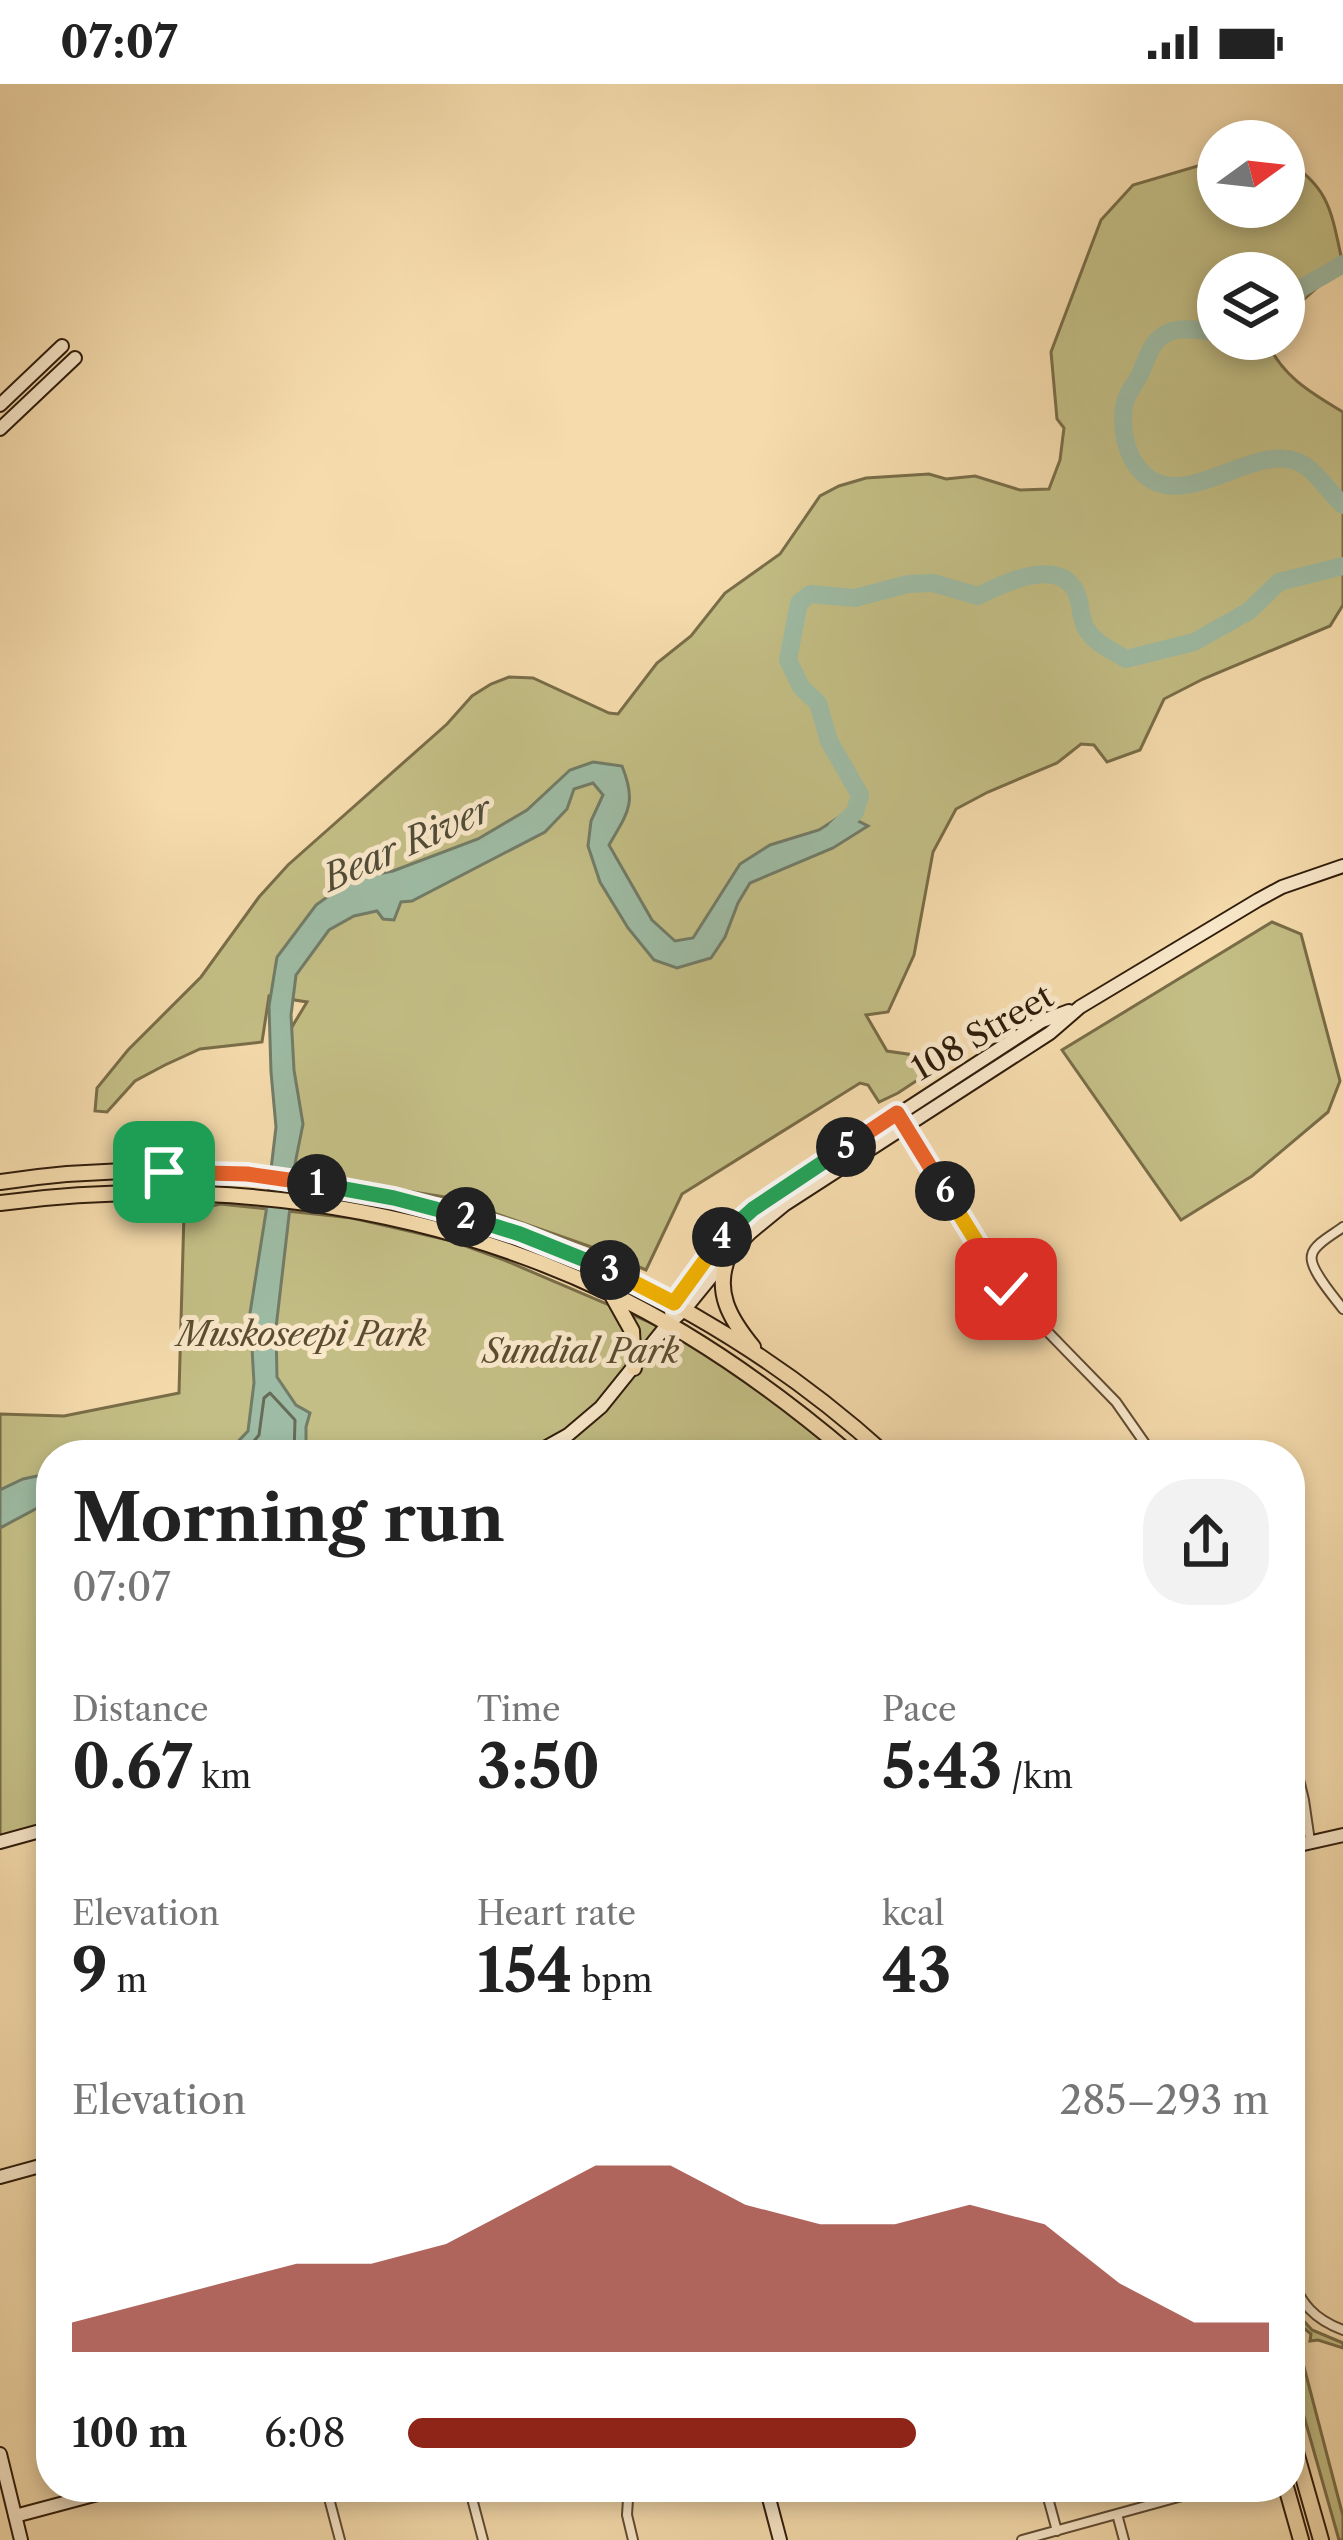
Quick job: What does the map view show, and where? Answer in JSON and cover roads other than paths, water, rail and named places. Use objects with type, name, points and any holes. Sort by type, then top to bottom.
[{"type":"main road","points":[[0,405],[62,346]]},
{"type":"main road","points":[[0,429],[75,358]]},
{"type":"main road","name":"108 Street","points":[[679,1306],[720,1238],[753,1209],[1050,1033],[1080,1007],[1258,900],[1343,866]]},
{"type":"main road","name":"108 Street","points":[[679,1306],[750,1233],[901,1119]]},
{"type":"main road","points":[[0,1181],[130,1172],[247,1174],[394,1198],[503,1229],[610,1270],[679,1306],[760,1356],[869,1440]]},
{"type":"main road","points":[[0,1203],[114,1192],[244,1195],[379,1216],[483,1243],[610,1293],[667,1325],[765,1387],[832,1440]]},
{"type":"main road","points":[[729,1255],[722,1285],[726,1307],[760,1356]]},
{"type":"main road","points":[[610,1293],[632,1331],[634,1368]]},
{"type":"main road","points":[[560,1440],[601,1407],[679,1306]]},
{"type":"main road","points":[[0,1842],[36,1832]]},
{"type":"main road","points":[[1305,1842],[1343,1835]]},
{"type":"main road","points":[[0,2176],[36,2168]]},
{"type":"main road","points":[[0,2454],[21,2540]]},
{"type":"main road","points":[[1305,2484],[1321,2540]]},
{"type":"main road","points":[[15,2516],[68,2502]]},
{"type":"main road","points":[[770,2502],[780,2540]]},
{"type":"main road","points":[[1290,2502],[1301,2540]]},
{"type":"street","points":[[901,1119],[1006,1289],[1116,1402],[1143,1440]]},
{"type":"street","points":[[1343,1227],[1311,1256],[1343,1309]]},
{"type":"street","points":[[1305,1807],[1310,1841]]},
{"type":"street","points":[[1305,2304],[1312,2314],[1343,2330]]},
{"type":"street","points":[[330,2502],[340,2540]]},
{"type":"street","points":[[473,2502],[483,2540]]},
{"type":"street","points":[[628,2502],[633,2540]]},
{"type":"street","points":[[1049,2502],[1057,2530]]},
{"type":"street","points":[[1022,2540],[1154,2502]]},
{"type":"street","points":[[1117,2514],[1124,2540]]},
{"type":"street","points":[[0,2520],[15,2516]]},
{"type":"water","points":[[593,762],[622,766],[628,807],[609,845],[652,920],[675,941],[693,938],[740,864],[770,845],[819,830],[844,814],[868,826],[833,848],[750,883],[711,958],[677,968],[654,960],[600,882],[588,846],[591,821],[603,795],[593,783],[574,789],[567,809],[545,832],[412,901],[401,902],[394,920],[383,919],[377,911],[354,916],[329,930],[296,975],[291,1015],[303,1124],[276,1328],[277,1377],[296,1405],[310,1413],[306,1440],[239,1440],[248,1431],[254,1383],[250,1313],[276,1127],[269,1006],[277,957],[316,905],[352,879],[393,871],[478,839],[527,810],[570,770]]},
{"type":"water","points":[[36,1476],[36,1509],[0,1528],[0,1490]]},
{"type":"waterway","name":"Bear River","points":[[1305,286],[1343,264]]},
{"type":"waterway","name":"Bear River","points":[[1197,330],[1172,331],[1159,338],[1126,398],[1126,441],[1142,472],[1161,484],[1178,486],[1253,463],[1288,459],[1309,469],[1343,505]]},
{"type":"waterway","name":"Bear River","points":[[836,830],[855,812],[860,795],[829,741],[818,703],[801,687],[788,660],[799,603],[810,594],[855,598],[908,584],[933,583],[978,596],[1029,576],[1056,576],[1076,592],[1091,635],[1126,659],[1194,642],[1249,611],[1279,582],[1343,566]]},
{"type":"park label","name":"Muskoseepi Park","points":[[302,1334]]},
{"type":"park label","name":"Sundial Park","points":[[581,1351]]}]
